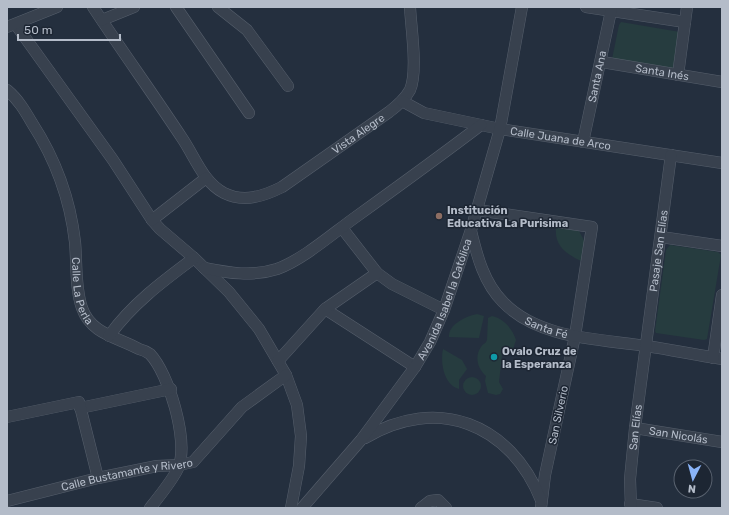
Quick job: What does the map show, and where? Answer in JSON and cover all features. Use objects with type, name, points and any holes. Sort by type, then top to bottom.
[{"type":"street","points":[[93,7],[192,152],[206,178],[152,220]]},
{"type":"street","points":[[176,7],[249,113]]},
{"type":"street","points":[[218,7],[247,30],[288,86]]},
{"type":"street","name":"Vista Alegre","points":[[206,178],[215,187],[236,197],[266,195],[277,190],[383,117],[402,101],[409,90],[414,77],[410,7]]},
{"type":"street","name":"Avenida Isabel la Católica","points":[[302,508],[361,440],[415,367],[430,342],[444,310],[471,230],[500,129],[522,7]]},
{"type":"street","points":[[586,7],[685,22]]},
{"type":"street","points":[[678,75],[687,7]]},
{"type":"street","points":[[51,8],[11,26],[113,160],[152,220],[160,230],[194,258],[229,292],[259,329],[286,375],[296,404],[301,436],[299,466],[291,508]]},
{"type":"street","points":[[102,20],[129,8]]},
{"type":"street","name":"Santa Ana","points":[[583,142],[602,62],[611,11]]},
{"type":"street","name":"Santa Inés","points":[[602,62],[722,82]]},
{"type":"street","name":"Calle La Perla","points":[[7,90],[18,101],[46,145],[56,165],[70,214],[82,309],[96,329],[149,354],[171,389],[181,436],[179,465]]},
{"type":"street","name":"Calle Juana de Arco","points":[[402,101],[424,113],[500,129],[722,163]]},
{"type":"street","points":[[204,268],[232,273],[255,274],[277,268],[300,256],[342,228],[481,125]]},
{"type":"street","name":"Pasaje San Elías","points":[[647,346],[671,155]]},
{"type":"street","name":"San Silverio","points":[[477,210],[592,227],[575,336],[541,504]]},
{"type":"street","points":[[342,228],[377,273],[392,284],[444,310]]},
{"type":"street","name":"Santa Fé","points":[[471,230],[479,260],[488,282],[503,302],[520,315],[546,329],[575,336],[717,358]]},
{"type":"street","points":[[661,237],[722,246]]},
{"type":"street","points":[[109,336],[118,324],[144,298],[194,258]]},
{"type":"street","points":[[278,361],[325,309],[377,273]]},
{"type":"street","points":[[717,358],[722,294]]},
{"type":"street","points":[[325,309],[415,367]]},
{"type":"street","name":"San Elías","points":[[630,506],[635,428],[647,346]]},
{"type":"street","name":"Calle Bustamante y Rivero","points":[[7,501],[98,478],[157,466],[179,465],[193,462],[242,408],[286,375]]},
{"type":"street","points":[[7,417],[171,389]]},
{"type":"street","points":[[79,405],[98,478]]},
{"type":"street","points":[[361,440],[380,429],[401,421],[423,418],[438,418],[467,424],[487,433],[505,445],[521,461],[533,480],[541,504]]},
{"type":"street","name":"San Nicolás","points":[[635,428],[722,442]]},
{"type":"street","points":[[150,508],[179,465]]},
{"type":"street","points":[[421,508],[430,501],[438,500],[446,508]]},
{"type":"street","points":[[630,506],[657,508]]},
{"type":"green space","points":[[621,22],[680,32],[675,69],[612,59],[619,25]]},
{"type":"green space","points":[[556,227],[579,231],[586,244],[583,262],[571,256],[562,249],[557,239]]},
{"type":"green space","points":[[670,245],[718,252],[721,255],[707,339],[704,340],[656,333],[655,331],[666,250]]},
{"type":"green space","points":[[477,314],[484,316],[479,338],[449,337],[452,328],[459,321]]},
{"type":"green space","points":[[492,316],[500,319],[507,325],[516,340],[513,349],[502,355],[499,382],[503,389],[500,394],[496,395],[488,393],[485,381],[486,376],[481,370],[477,359],[479,351],[486,343],[488,318]]},
{"type":"green space","points":[[443,349],[462,360],[467,369],[459,380],[459,389],[450,383],[444,373],[442,361]]},
{"type":"green space","points":[[468,377],[476,377],[481,382],[479,393],[476,395],[468,395],[463,390],[463,382]]},
{"type":"place","name":"Institución Educativa La Purisima","points":[[439,216]]},
{"type":"place","name":"Ovalo Cruz de la Esperanza","points":[[494,357]]}]
